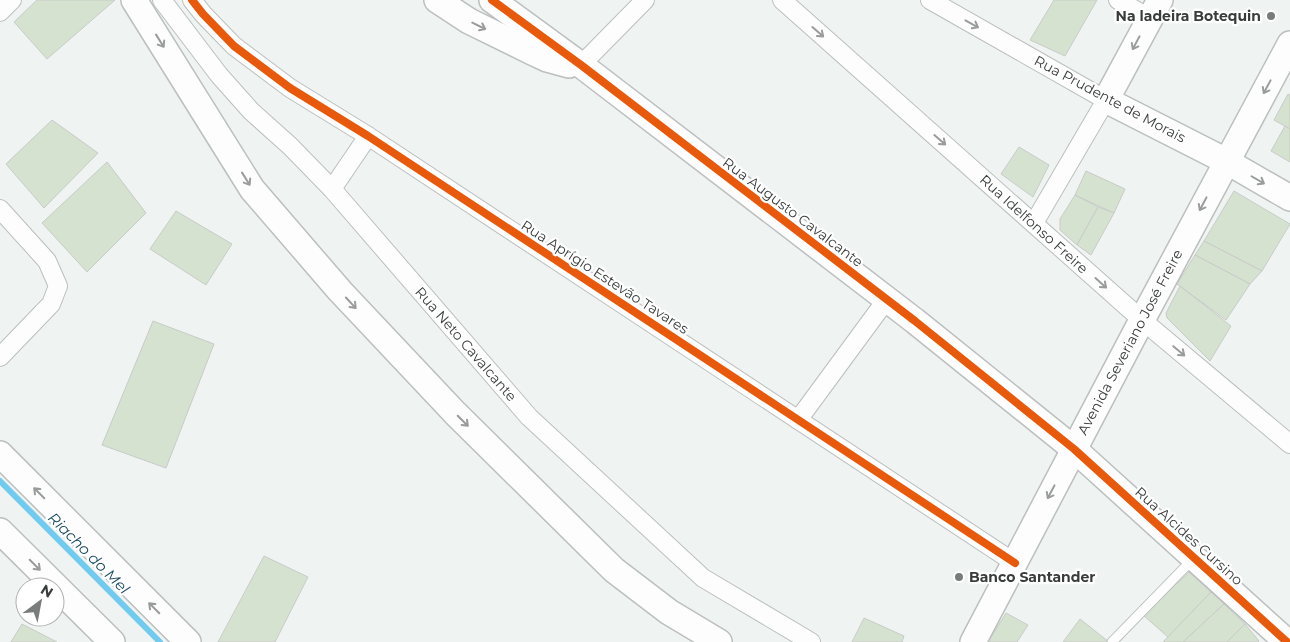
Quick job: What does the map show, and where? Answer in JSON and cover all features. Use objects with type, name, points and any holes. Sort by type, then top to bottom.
[{"type":"street","points":[[0,12],[12,0]]},
{"type":"street","points":[[134,0],[252,189],[340,291],[455,413],[614,570],[669,612],[719,642]]},
{"type":"street","name":"Rua Neto Cavalcante","points":[[162,0],[219,75],[251,111],[290,146],[332,189],[528,417],[703,578],[811,642]]},
{"type":"street","name":"Rua Aprígio Estevão Tavares","points":[[192,0],[234,46],[290,88],[368,136],[1014,563]]},
{"type":"street","name":"Rua Augusto Cavalcante","points":[[438,0],[469,21],[547,59],[569,65],[581,65]]},
{"type":"street","name":"Rua Augusto Cavalcante","points":[[492,0],[581,65],[887,299],[1074,449]]},
{"type":"street","points":[[581,65],[645,0]]},
{"type":"street","name":"Rua Idelfonso Freire","points":[[782,0],[1142,320],[1290,444]]},
{"type":"street","name":"Rua Prudente de Morais","points":[[930,0],[1106,100],[1226,161],[1290,198]]},
{"type":"street","points":[[1034,223],[1106,100],[1155,9],[1118,0]]},
{"type":"street","name":"Avenida Severiano José Freire","points":[[973,642],[1226,161],[1290,44]]},
{"type":"street","points":[[332,189],[368,136]]},
{"type":"street","points":[[0,209],[47,261],[58,286],[50,304],[0,357]]},
{"type":"street","points":[[798,420],[887,299]]},
{"type":"street","name":"Rua Alcides Cursino","points":[[1074,449],[1287,642]]},
{"type":"street","points":[[0,454],[188,642]]},
{"type":"street","points":[[0,531],[112,642]]},
{"type":"lane","points":[[1112,642],[1194,558]]},
{"type":"building","points":[[37,0],[115,0],[47,59],[14,22]]},
{"type":"building","points":[[1054,0],[1097,0],[1065,56],[1030,40]]},
{"type":"building","points":[[1288,94],[1290,95],[1290,129],[1274,120]]},
{"type":"building","points":[[52,120],[98,153],[44,208],[6,164]]},
{"type":"building","points":[[1285,126],[1290,129],[1290,162],[1271,151]]},
{"type":"building","points":[[1019,147],[1049,165],[1033,197],[1001,174]]},
{"type":"building","points":[[107,162],[146,213],[87,272],[42,223]]},
{"type":"building","points":[[1086,171],[1125,189],[1114,213],[1075,195]]},
{"type":"building","points":[[1234,191],[1290,224],[1262,271],[1204,241]]},
{"type":"building","points":[[1075,195],[1098,207],[1077,245],[1060,230],[1060,219]]},
{"type":"building","points":[[1098,207],[1114,213],[1091,255],[1077,245]]},
{"type":"building","points":[[176,211],[232,244],[206,285],[150,249]]},
{"type":"building","points":[[1204,241],[1262,271],[1250,284],[1195,255]]},
{"type":"building","points":[[1195,255],[1250,284],[1226,320],[1177,284]]},
{"type":"building","points":[[1180,286],[1231,326],[1210,361],[1167,318],[1166,313]]},
{"type":"building","points":[[153,321],[214,344],[166,468],[102,445]]},
{"type":"building","points":[[264,556],[308,577],[275,642],[218,642]]},
{"type":"building","points":[[1189,572],[1211,592],[1168,637],[1143,615]]},
{"type":"building","points":[[1211,592],[1224,604],[1183,642],[1163,642]]},
{"type":"building","points":[[1224,604],[1245,624],[1227,642],[1183,642]]},
{"type":"building","points":[[1006,613],[1028,625],[1017,642],[988,642]]},
{"type":"building","points":[[864,618],[904,636],[902,642],[852,642]]},
{"type":"building","points":[[1080,619],[1109,642],[1063,642]]},
{"type":"building","points":[[1245,624],[1258,642],[1227,642]]},
{"type":"building","points":[[20,627],[28,627],[57,642],[11,642]]},
{"type":"waterway","name":"Riacho do Mel","points":[[0,481],[160,642]]},
{"type":"cycle path","points":[[192,0],[234,46],[290,88],[368,136],[1015,563]]},
{"type":"cycle path","points":[[492,0],[581,65],[915,321],[1074,449],[1287,642]]},
{"type":"place","name":"Na ladeira Botequin","points":[[1271,16]]},
{"type":"place","name":"Banco Santander","points":[[959,577]]}]
